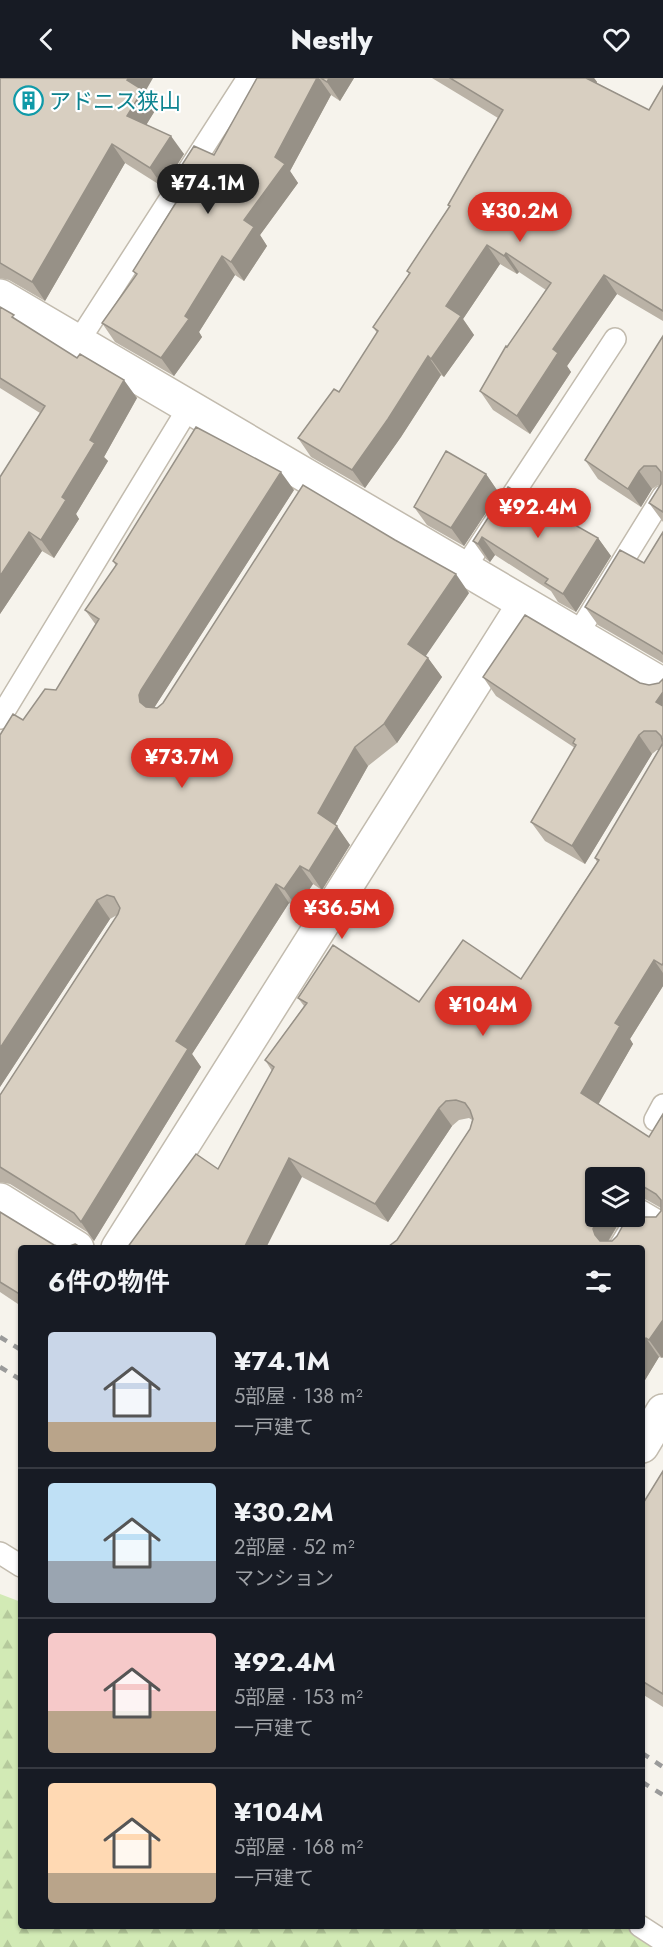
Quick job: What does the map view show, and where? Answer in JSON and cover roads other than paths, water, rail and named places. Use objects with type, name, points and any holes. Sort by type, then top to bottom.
[{"type":"street","points":[[0,296],[189,406],[308,491],[464,569],[663,686]]},
{"type":"street","points":[[120,1245],[524,604]]},
{"type":"street","points":[[0,1200],[72,1245]]},
{"type":"lane","points":[[78,342],[248,78]]},
{"type":"lane","points":[[464,569],[615,339]]},
{"type":"lane","points":[[0,718],[189,406]]},
{"type":"lane","points":[[577,635],[663,496]]},
{"type":"lane","points":[[621,1245],[641,1210],[663,1224]]},
{"type":"lane","points":[[0,1552],[18,1564]]},
{"type":"lane","points":[[645,1929],[663,1941]]},
{"type":"railway","points":[[0,1337],[18,1348]]},
{"type":"railway","points":[[0,1367],[18,1378]]},
{"type":"railway","points":[[645,1755],[663,1767]]},
{"type":"railway","points":[[645,1784],[663,1795]]},
{"type":"place","name":"アドニス狭山","points":[[28,101]]}]
